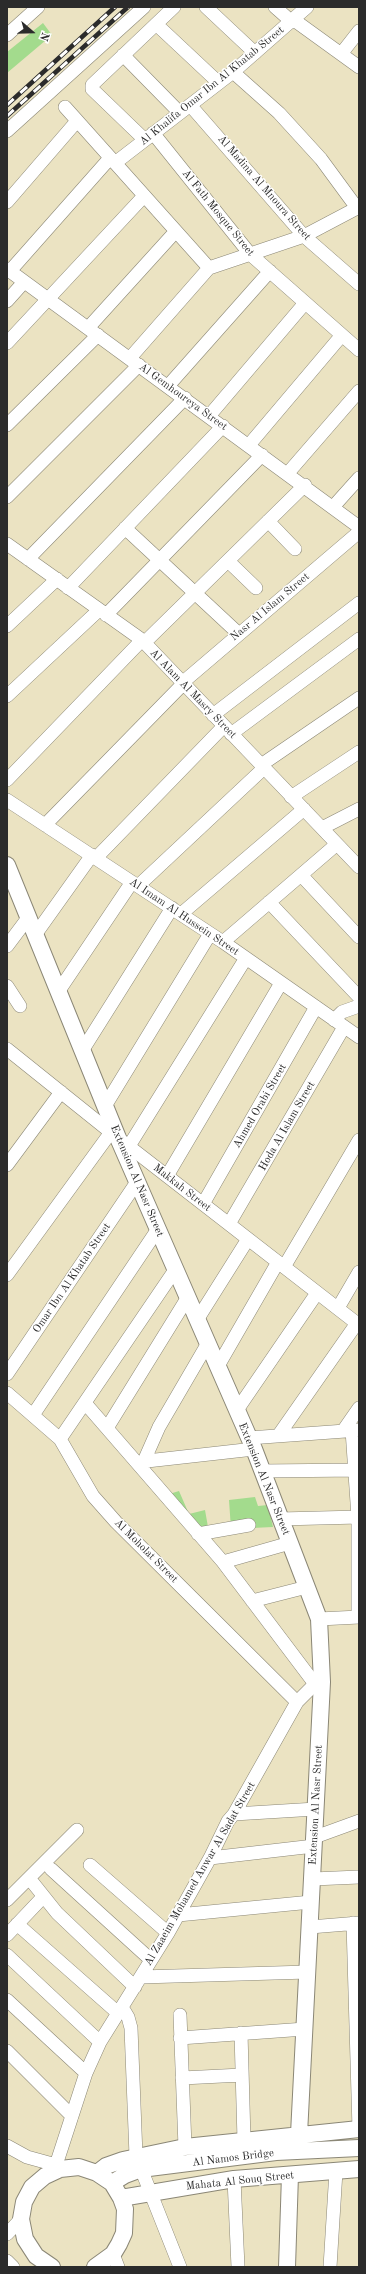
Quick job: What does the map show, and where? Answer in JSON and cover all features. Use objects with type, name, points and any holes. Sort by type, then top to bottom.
[{"type":"street","points":[[7,35],[38,7]]},
{"type":"street","points":[[7,131],[144,7]]},
{"type":"street","points":[[123,55],[174,7]]},
{"type":"street","points":[[206,7],[255,53]]},
{"type":"street","points":[[275,7],[359,68]]},
{"type":"street","name":"Al Khalifa Omar Ibn Al Khatab Street","points":[[8,270],[113,161],[149,137],[233,72],[293,21],[307,7]]},
{"type":"street","points":[[156,24],[219,83]]},
{"type":"street","points":[[341,54],[359,31]]},
{"type":"street","name":"Al Fath Mosque Street","points":[[123,55],[94,81],[92,89],[149,137],[250,254],[359,350]]},
{"type":"street","name":"Al Madina Al Mnoura Street","points":[[123,55],[185,109],[304,236],[359,284]]},
{"type":"street","points":[[7,496],[134,362],[209,268],[304,236],[357,211],[321,158],[279,113],[233,72]]},
{"type":"street","points":[[65,107],[209,268]]},
{"type":"street","points":[[7,202],[77,121]]},
{"type":"street","points":[[7,343],[49,300],[144,196]]},
{"type":"street","points":[[7,425],[93,332],[176,231]]},
{"type":"street","name":"Al Gemhoureya Street","points":[[8,270],[305,485],[359,526]]},
{"type":"street","points":[[168,386],[270,271]]},
{"type":"street","points":[[7,301],[24,282]]},
{"type":"street","points":[[209,416],[306,303]]},
{"type":"street","points":[[249,445],[342,335]]},
{"type":"street","points":[[288,473],[359,390]]},
{"type":"street","points":[[28,559],[185,398]]},
{"type":"street","points":[[68,588],[223,426]]},
{"type":"street","points":[[7,696],[160,560],[262,455]]},
{"type":"street","points":[[333,507],[359,478]]},
{"type":"street","points":[[7,780],[143,642],[305,485]]},
{"type":"street","points":[[268,521],[295,549]]},
{"type":"street","points":[[125,528],[239,634]]},
{"type":"street","name":"Nasr Al Islam Street","points":[[45,825],[183,683],[359,532]]},
{"type":"street","name":"Al Alam Al Masry Street","points":[[9,548],[57,579],[143,642],[358,864]]},
{"type":"street","points":[[228,561],[256,588]]},
{"type":"street","points":[[7,626],[57,579]]},
{"type":"street","points":[[213,715],[359,603]]},
{"type":"street","points":[[35,935],[94,857],[227,730],[359,639]]},
{"type":"street","points":[[58,992],[135,884],[262,766],[359,698]]},
{"type":"street","points":[[291,796],[359,752]]},
{"type":"street","name":"Al Imam Al Hussein Street","points":[[7,800],[223,942],[359,1037]]},
{"type":"street","points":[[82,1050],[176,911],[304,809]]},
{"type":"street","points":[[322,828],[359,809]]},
{"type":"street","points":[[223,942],[337,844]]},
{"type":"street","name":"Extension Al Nasr Street","points":[[8,870],[104,1106],[237,1410],[319,1619],[316,1809],[299,2134]]},
{"type":"street","points":[[301,875],[359,936]]},
{"type":"street","points":[[269,902],[359,997]]},
{"type":"street","points":[[7,946],[28,918]]},
{"type":"street","points":[[104,1106],[210,934]]},
{"type":"street","points":[[7,1275],[119,1139],[246,958]]},
{"type":"street","points":[[167,1176],[281,983]]},
{"type":"street","points":[[7,986],[20,1006]]},
{"type":"street","points":[[339,1023],[342,1012],[359,1006]]},
{"type":"street","name":"Ahmed Orabi Street","points":[[203,1204],[316,1007]]},
{"type":"street","name":"Hoda Al Islam Street","points":[[229,1224],[339,1023]]},
{"type":"street","name":"Makkah Street","points":[[9,1054],[61,1092],[119,1139],[358,1324]]},
{"type":"street","points":[[7,1165],[61,1092]]},
{"type":"street","points":[[218,1366],[359,1140]]},
{"type":"street","name":"Omar Ibn Al Khatab Street","points":[[7,1374],[137,1182]]},
{"type":"street","points":[[33,1415],[158,1229]]},
{"type":"street","points":[[198,1320],[248,1239]]},
{"type":"street","points":[[60,1439],[175,1270]]},
{"type":"street","points":[[338,1308],[359,1272]]},
{"type":"street","points":[[237,1410],[317,1293]]},
{"type":"street","points":[[107,1428],[188,1298]]},
{"type":"street","points":[[278,1436],[358,1324]]},
{"type":"street","points":[[140,1462],[208,1343]]},
{"type":"street","name":"Al Moholat Street","points":[[7,1393],[60,1439],[93,1496],[297,1702]]},
{"type":"street","points":[[85,1403],[140,1462],[198,1534],[223,1562],[252,1601],[319,1683]]},
{"type":"street","points":[[319,1619],[358,1617],[357,1470],[351,1430],[359,1408]]},
{"type":"street","points":[[140,1462],[251,1444],[278,1436],[351,1430]]},
{"type":"street","points":[[262,1471],[357,1470]]},
{"type":"street","points":[[280,1519],[358,1517]]},
{"type":"street","points":[[198,1534],[249,1524]]},
{"type":"street","points":[[223,1562],[290,1543]]},
{"type":"street","points":[[252,1601],[306,1587]]},
{"type":"street","name":"Al Zaaeim Mohamed Anwar Al Sadat Street","points":[[58,2167],[86,2073],[100,2042],[168,1933],[210,1858],[228,1821],[234,1814],[297,1702],[319,1683]]},
{"type":"street","points":[[234,1814],[316,1809]]},
{"type":"street","points":[[210,1858],[314,1842],[359,1821]]},
{"type":"street","points":[[7,1900],[77,1830]]},
{"type":"street","points":[[90,1865],[168,1933]]},
{"type":"street","points":[[51,1869],[151,1960]]},
{"type":"street","points":[[313,1879],[359,1877]]},
{"type":"street","points":[[33,1883],[43,1897],[68,1924],[138,1982],[308,1972]]},
{"type":"street","points":[[7,1935],[43,1897]]},
{"type":"street","points":[[178,1915],[311,1902]]},
{"type":"street","points":[[97,2172],[106,2166],[138,2163],[185,2147],[299,2134],[359,2129],[356,1923],[310,1928]]},
{"type":"street","points":[[17,1924],[128,2017],[131,2028],[138,2163],[180,2267]]},
{"type":"street","points":[[7,1955],[100,2042]]},
{"type":"street","points":[[7,2000],[86,2073]]},
{"type":"street","points":[[180,2015],[185,2147]]},
{"type":"street","points":[[180,2038],[305,2028]]},
{"type":"street","points":[[241,2033],[244,2140]]},
{"type":"street","points":[[7,2051],[72,2116]]},
{"type":"street","points":[[182,2078],[242,2075]]},
{"type":"street","name":"Al Namos Bridge","points":[[112,2183],[125,2175],[138,2163],[276,2152],[359,2148]]},
{"type":"street","points":[[8,2151],[58,2167],[79,2167],[97,2172],[112,2183],[121,2198],[125,2210],[124,2233],[115,2260],[95,2267]]},
{"type":"street","points":[[52,2267],[36,2256],[25,2239],[21,2219],[24,2202],[32,2187],[58,2167]]},
{"type":"street","name":"Mahata Al Souq Street","points":[[121,2198],[234,2179],[359,2169]]},
{"type":"street","points":[[330,2267],[336,2171]]},
{"type":"street","points":[[287,2267],[290,2175]]},
{"type":"street","points":[[234,2179],[238,2267]]},
{"type":"street","points":[[7,2234],[21,2219]]},
{"type":"street","points":[[7,2261],[13,2267]]},
{"type":"green space","points":[[43,23],[52,35],[7,73],[7,52]]},
{"type":"green space","points":[[179,1491],[189,1514],[205,1510],[208,1527],[194,1532],[166,1495]]},
{"type":"green space","points":[[255,1497],[258,1506],[268,1505],[273,1527],[231,1529],[229,1500]]},
{"type":"railway","points":[[7,105],[115,7]]},
{"type":"railway","points":[[7,116],[128,7]]}]
